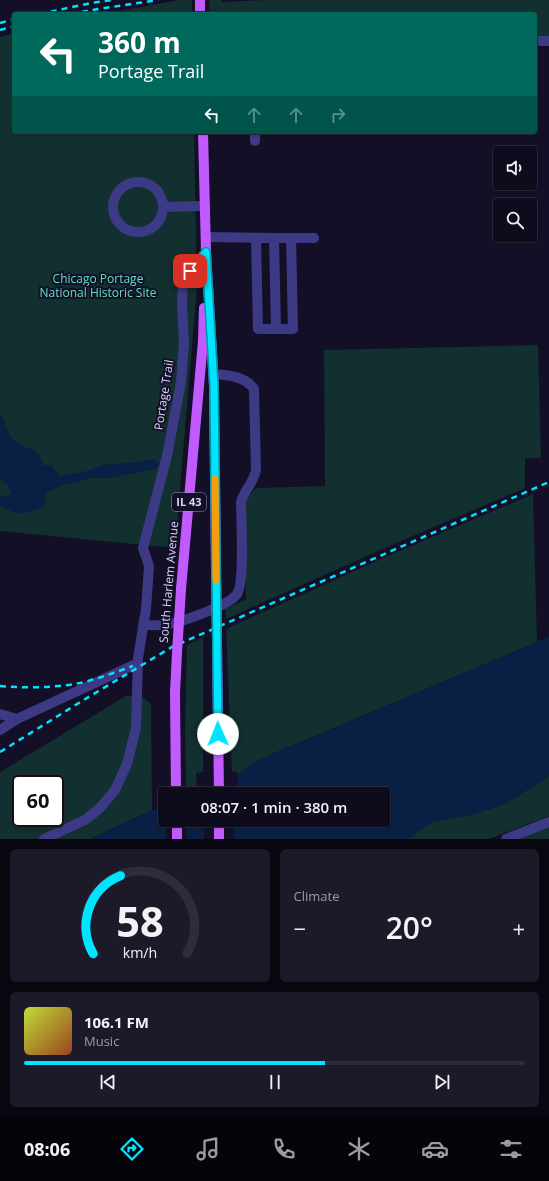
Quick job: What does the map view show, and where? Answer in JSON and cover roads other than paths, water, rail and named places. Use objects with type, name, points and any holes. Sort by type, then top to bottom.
[{"type":"main road","points":[[200,0],[200,12]]},
{"type":"main road","name":"South Harlem Avenue","points":[[176,787],[175,692],[177,640],[203,341],[206,252],[203,134]]},
{"type":"main road","name":"South Harlem Avenue","points":[[206,252],[213,374],[219,787]]},
{"type":"main road","points":[[177,827],[177,839]]},
{"type":"main road","points":[[219,827],[220,839]]},
{"type":"street","points":[[537,41],[549,41]]},
{"type":"street","points":[[132,182],[146,183],[157,190],[162,200],[163,207],[160,220],[156,225],[143,232],[137,233],[131,232],[121,226],[115,220],[112,210],[113,200],[116,193],[126,184],[132,182]]},
{"type":"street","points":[[163,207],[205,206]]},
{"type":"street","points":[[206,237],[314,238]]},
{"type":"street","points":[[256,238],[258,329],[293,328],[290,238]]},
{"type":"street","points":[[274,238],[276,329]]},
{"type":"street","name":"Portage Trail","points":[[143,625],[146,609],[149,566],[143,548],[167,456],[181,382],[184,344],[182,304],[183,280],[206,252]]},
{"type":"street","points":[[44,839],[85,820],[100,808],[115,790],[127,764],[136,728],[138,663],[143,625],[167,625],[188,620],[229,601],[238,593],[242,579],[241,502],[244,494],[254,479],[256,470],[254,389],[250,382],[230,376],[213,374]]},
{"type":"street","points":[[0,730],[17,719],[138,663]]},
{"type":"street","points":[[0,714],[17,719]]},
{"type":"street","points":[[506,839],[549,822]]},
{"type":"water","points":[[0,416],[3,418],[8,432],[14,441],[36,452],[39,455],[43,465],[51,465],[60,476],[87,471],[102,465],[138,462],[152,459],[160,463],[156,469],[110,478],[92,478],[63,485],[47,492],[45,497],[46,503],[42,508],[24,513],[16,513],[0,505],[0,497],[11,493],[9,486],[0,479]]},
{"type":"water","points":[[549,637],[549,776],[505,804],[471,815],[432,822],[407,839],[90,839],[152,810],[158,810],[158,827],[390,827],[390,787],[237,787],[237,775],[258,760]]},
{"type":"railway","points":[[49,12],[113,0]]},
{"type":"railway","points":[[82,12],[158,0]]},
{"type":"railway","points":[[0,23],[12,20]]},
{"type":"railway","points":[[0,30],[12,27]]},
{"type":"railway","points":[[0,752],[172,647],[549,482]]},
{"type":"railway","points":[[0,686],[40,687],[70,685],[93,680],[133,666]]},
{"type":"park label","name":"Chicago Portage National Historic Site","points":[[98,286]]}]
